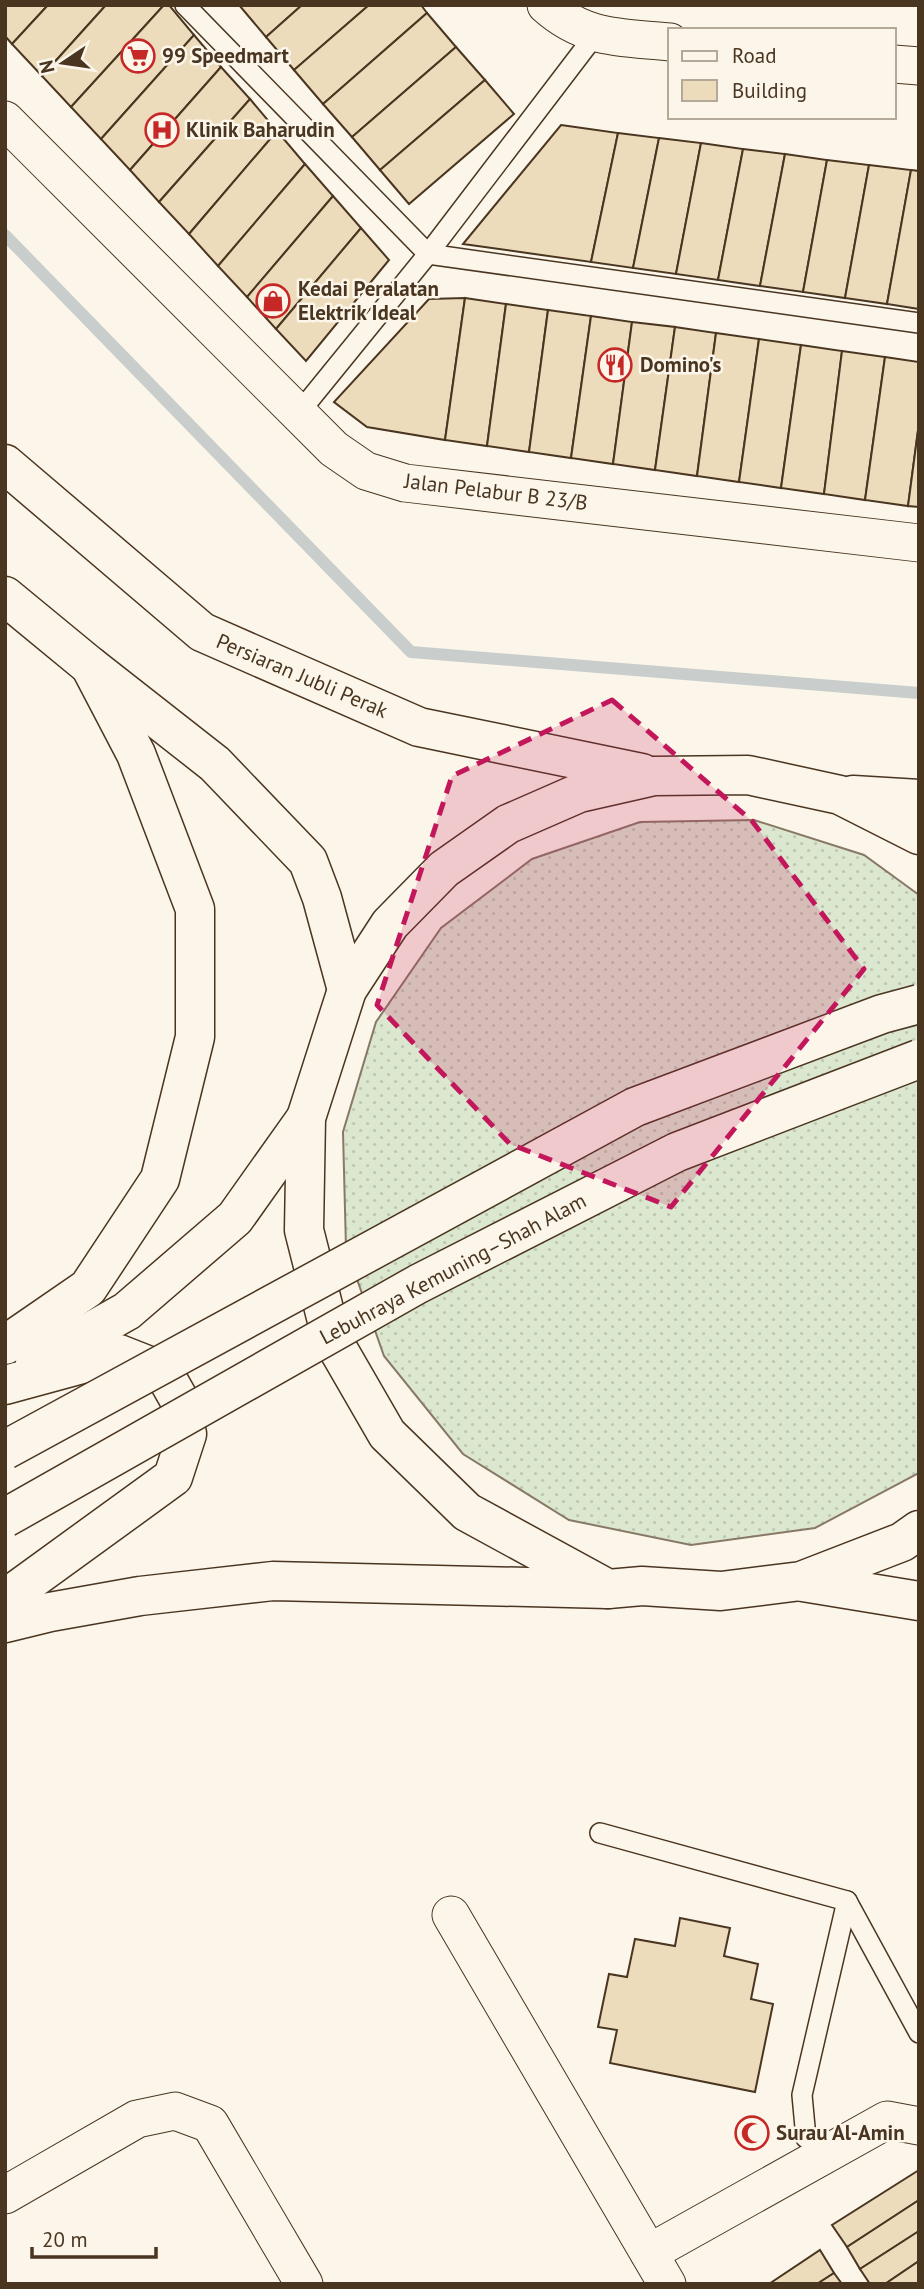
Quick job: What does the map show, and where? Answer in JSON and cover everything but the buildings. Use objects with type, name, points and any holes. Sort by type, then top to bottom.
[{"type":"main road","name":"Persiaran Jubli Perak","points":[[5,464],[202,632],[419,727],[654,776]]},
{"type":"main road","points":[[5,596],[215,764],[308,861],[322,898],[347,990]]},
{"type":"main road","points":[[5,1345],[88,1288],[160,1179],[195,1037],[195,909],[136,754],[90,666]]},
{"type":"main road","points":[[608,1590],[467,1512],[387,1434],[331,1337],[304,1230],[306,1118],[347,990],[390,924],[444,869],[508,824],[579,793],[654,776],[748,775],[840,795],[919,799]]},
{"type":"main road","points":[[840,795],[919,835]]},
{"type":"main road","points":[[5,1450],[635,1107],[882,1014],[919,1004]]},
{"type":"main road","name":"Lebuhraya Kemuning–Shah Alam","points":[[5,1518],[418,1284],[677,1152],[919,1059]]},
{"type":"main road","points":[[5,1379],[127,1311],[235,1218],[306,1118]]},
{"type":"main road","points":[[5,1385],[119,1354],[152,1367],[168,1380],[181,1403],[187,1434],[173,1477],[5,1599]]},
{"type":"main road","points":[[5,1623],[140,1596],[273,1581],[608,1590],[642,1586],[721,1591],[801,1581],[902,1542],[919,1530]]},
{"type":"main road","points":[[801,1581],[919,1601]]},
{"type":"street","points":[[546,5],[559,17],[595,35],[668,42]]},
{"type":"street","points":[[896,64],[919,66]]},
{"type":"street","name":"Jalan Pelabur B 23/B","points":[[5,120],[298,414],[334,449],[366,471],[405,483],[919,543]]},
{"type":"street","points":[[451,1915],[655,2274],[903,2123]]},
{"type":"street","points":[[5,2195],[137,2119],[175,2111],[210,2123],[304,2284]]},
{"type":"lane","points":[[184,5],[428,254],[919,323]]},
{"type":"lane","points":[[298,414],[428,254],[595,35]]},
{"type":"lane","points":[[600,1833],[848,1901],[919,2033]]},
{"type":"lane","points":[[806,2138],[802,2095],[848,1901]]},
{"type":"highlighted area","points":[[612,700],[752,821],[864,969],[671,1207],[510,1144],[377,1005],[452,776]]},
{"type":"green space","points":[[754,820],[864,855],[919,895],[919,1473],[815,1528],[691,1545],[569,1520],[463,1454],[384,1356],[346,1248],[343,1132],[376,1022],[441,928],[532,859],[640,822]]},
{"type":"waterway","points":[[5,235],[411,652],[919,693]]},
{"type":"place","name":"99 Speedmart","points":[[138,56]]},
{"type":"place","name":"Klinik Baharudin","points":[[162,130]]},
{"type":"place","name":"Kedai Peralatan Elektrik Ideal","points":[[273,301]]},
{"type":"place","name":"Domino's","points":[[615,365]]},
{"type":"place","name":"Surau Al-Amin","points":[[752,2133]]}]
